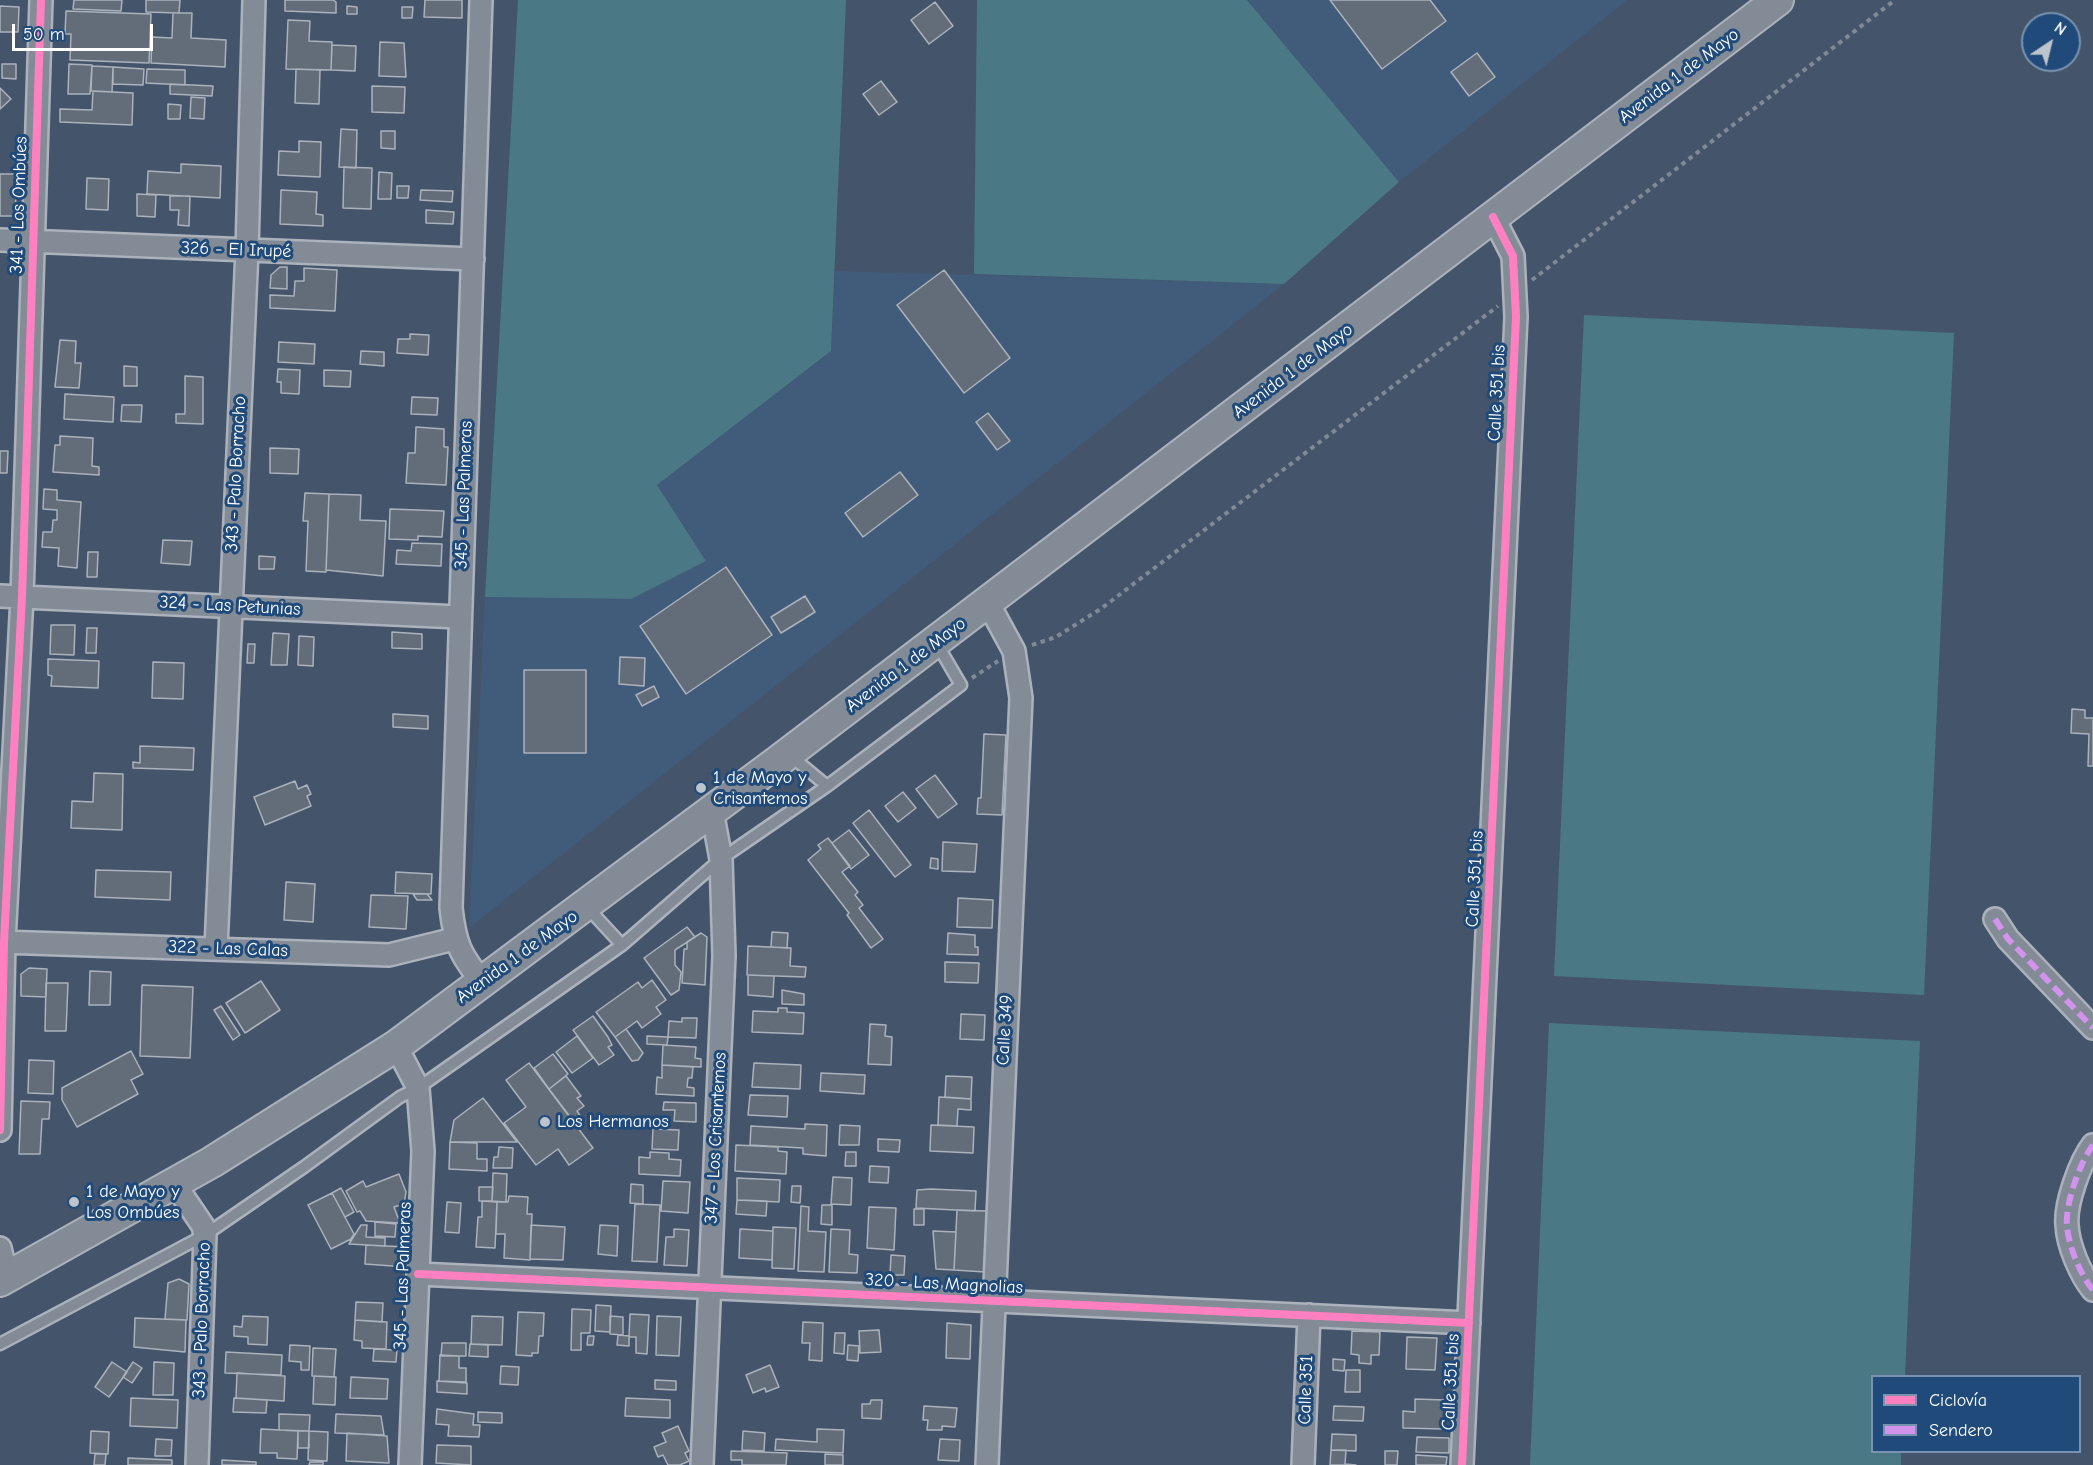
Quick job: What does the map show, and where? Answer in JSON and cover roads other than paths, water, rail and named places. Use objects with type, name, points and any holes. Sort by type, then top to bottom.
[{"type":"main road","name":"Avenida 1 de Mayo","points":[[3,1279],[212,1162],[396,1046],[988,603],[1778,0]]},
{"type":"street","name":"341 - Los Ombúes","points":[[0,1130],[2,942],[22,597],[41,0]]},
{"type":"street","name":"343 - Palo Borracho","points":[[216,948],[229,606],[247,250],[254,0]]},
{"type":"street","name":"345 - Las Palmeras","points":[[482,0],[459,617],[451,908],[454,939],[467,963],[482,982]]},
{"type":"street","name":"Calle 351 bis","points":[[1462,1465],[1515,329],[1512,256],[1493,218]]},
{"type":"street","name":"326 - El Irupé","points":[[0,240],[472,259]]},
{"type":"street","name":"324 - Las Petunias","points":[[0,596],[459,617]]},
{"type":"street","name":"Calle 349","points":[[987,1465],[1021,698],[1014,651],[988,603]]},
{"type":"street","name":"347 - Los Crisantemos","points":[[702,1465],[724,956],[722,859],[712,811]]},
{"type":"street","points":[[1995,919],[2008,939],[2093,1028]]},
{"type":"street","name":"322 - Las Calas","points":[[2,942],[389,955],[454,939]]},
{"type":"street","name":"345 - Las Palmeras","points":[[396,1046],[418,1088],[423,1151],[410,1465]]},
{"type":"street","points":[[2093,1145],[2072,1188],[2066,1224],[2074,1254],[2093,1290]]},
{"type":"street","name":"343 - Palo Borracho","points":[[174,1183],[203,1226],[205,1235],[197,1465]]},
{"type":"street","points":[[0,1248],[3,1279]]},
{"type":"street","name":"320 - Las Magnolias","points":[[418,1274],[1469,1323]]},
{"type":"street","name":"Calle 351","points":[[1303,1465],[1310,1315]]},
{"type":"lane","points":[[0,1344],[205,1235],[400,1097],[418,1088],[622,945],[722,859],[828,786],[961,686],[936,641]]},
{"type":"lane","points":[[788,754],[828,786]]},
{"type":"lane","points":[[586,906],[622,945]]},
{"type":"place","name":"1 de Mayo y Crisantemos","points":[[701,788]]},
{"type":"place","name":"Los Hermanos","points":[[545,1122]]},
{"type":"place","name":"1 de Mayo y Los Ombúes","points":[[74,1202]]}]
